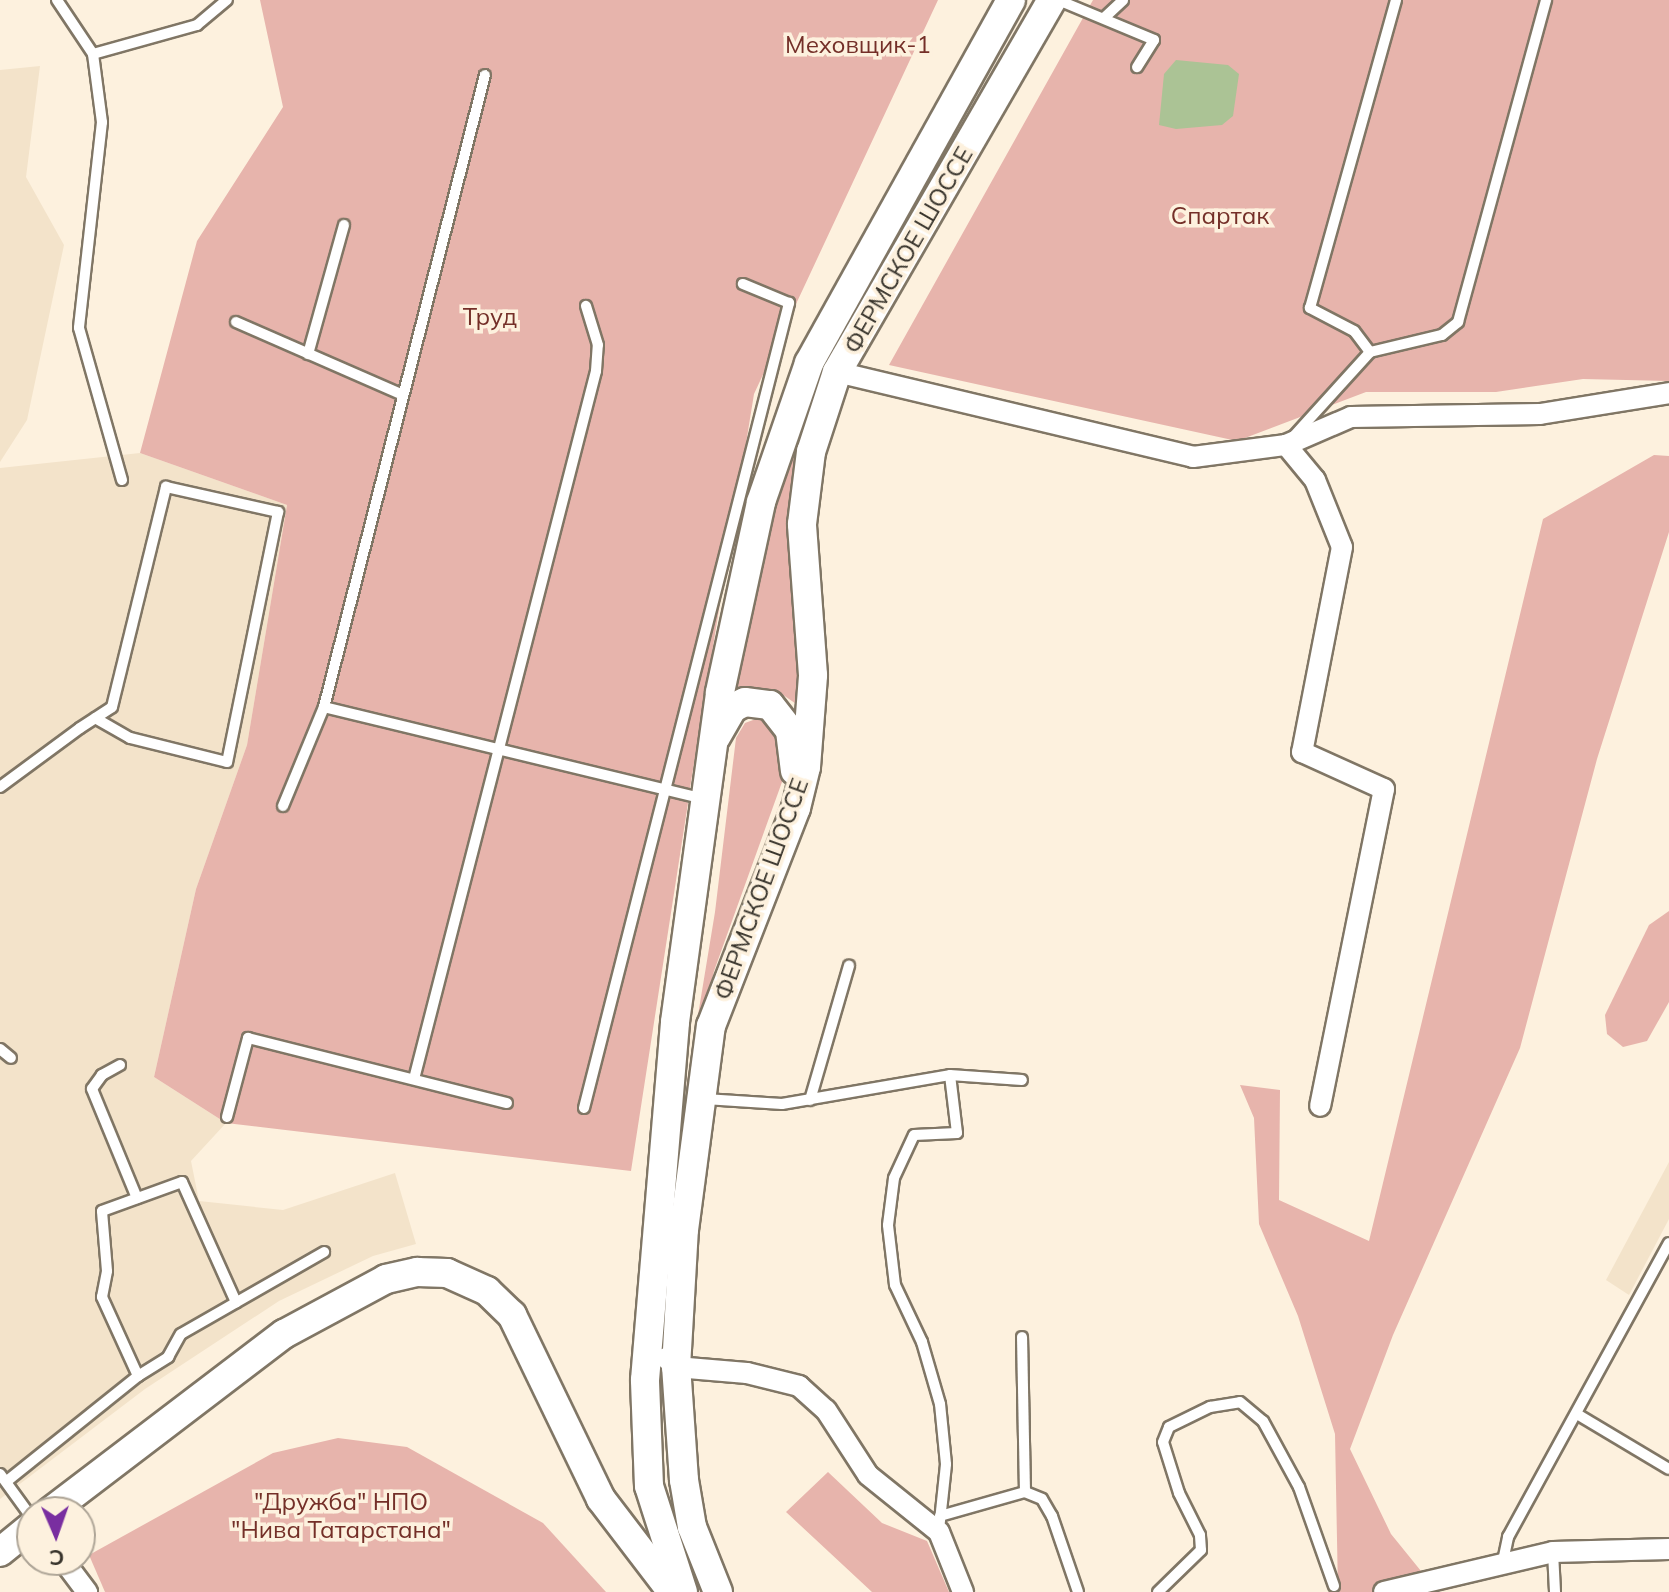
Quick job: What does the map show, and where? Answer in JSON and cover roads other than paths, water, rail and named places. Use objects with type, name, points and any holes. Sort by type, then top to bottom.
[{"type":"main road","name":"ФЕРМСКОЕ ШОССЕ","points":[[683,1592],[658,1522],[644,1434],[649,1317],[675,1022],[712,745],[761,502],[809,363],[1011,0]]},
{"type":"main road","name":"ФЕРМСКОЕ ШОССЕ","points":[[718,1592],[692,1527],[676,1367],[699,1098],[711,1026],[796,808],[812,728],[803,561],[805,487],[837,372],[1055,0]]},
{"type":"main road","points":[[809,363],[837,372]]},
{"type":"main road","points":[[712,745],[733,708],[757,701],[770,705],[790,731],[796,808]]},
{"type":"main road","points":[[71,1496],[284,1334],[386,1279],[417,1272],[467,1279],[512,1315],[592,1481],[615,1521],[672,1592]]},
{"type":"main road","name":"ФЕРМСКОЕ ШОССЕ","points":[[592,1481],[615,1497],[628,1493],[644,1434]]},
{"type":"main road","points":[[0,1552],[16,1539]]},
{"type":"street","points":[[837,372],[1193,457],[1286,445],[1351,417],[1540,414],[1669,393]]},
{"type":"street","points":[[1286,445],[1315,480],[1342,547],[1302,752],[1384,789],[1320,1106]]},
{"type":"street","points":[[649,1317],[657,1344],[676,1367],[747,1373],[799,1386],[826,1410],[868,1475],[940,1524],[963,1592]]},
{"type":"street","points":[[1384,1592],[1503,1561],[1553,1552],[1669,1549]]},
{"type":"lane","points":[[57,0],[93,54],[102,122],[79,328],[122,480]]},
{"type":"lane","points":[[93,54],[197,25],[227,0]]},
{"type":"lane","points":[[1055,0],[1154,40],[1137,67]]},
{"type":"lane","points":[[1104,18],[1123,0]]},
{"type":"lane","points":[[1370,352],[1354,331],[1310,308],[1396,0]]},
{"type":"lane","points":[[1286,445],[1370,352],[1442,335],[1458,322],[1546,0]]},
{"type":"lane","points":[[283,806],[324,707],[485,75]]},
{"type":"lane","points":[[308,354],[344,225]]},
{"type":"lane","points":[[584,1108],[663,790],[694,687],[789,303],[743,284]]},
{"type":"lane","points":[[414,1079],[596,371],[598,345],[586,306]]},
{"type":"lane","points":[[236,322],[403,395]]},
{"type":"lane","points":[[0,787],[95,718],[112,707],[166,487],[278,512],[227,762],[130,738],[95,718]]},
{"type":"lane","points":[[324,707],[705,799]]},
{"type":"lane","points":[[810,1100],[849,966]]},
{"type":"lane","points":[[227,1117],[248,1038],[507,1103]]},
{"type":"lane","points":[[0,1049],[11,1058]]},
{"type":"lane","points":[[120,1065],[102,1075],[92,1089],[137,1198]]},
{"type":"lane","points":[[699,1098],[782,1104],[950,1075],[1022,1080]]},
{"type":"lane","points":[[950,1075],[957,1133],[914,1135],[894,1178],[888,1225],[895,1285],[922,1342],[940,1404],[946,1464],[940,1524],[1025,1492],[1042,1499],[1052,1516],[1078,1592]]},
{"type":"lane","points":[[138,1376],[102,1297],[107,1271],[102,1211],[182,1182],[236,1302]]},
{"type":"lane","points":[[1503,1561],[1508,1537],[1669,1243]]},
{"type":"lane","points":[[16,1496],[3,1478],[138,1376],[168,1357],[181,1334],[324,1252]]},
{"type":"lane","points":[[1022,1337],[1025,1492]]},
{"type":"lane","points":[[1158,1592],[1201,1550],[1200,1535],[1179,1493],[1163,1442],[1169,1427],[1198,1411],[1240,1402],[1263,1421],[1299,1487],[1334,1586]]},
{"type":"lane","points":[[1577,1414],[1669,1469]]},
{"type":"lane","points":[[1553,1552],[1555,1592]]},
{"type":"park label","name":"Меховщик-1","points":[[858,45]]},
{"type":"park label","name":"Спартак","points":[[1220,216]]},
{"type":"park label","name":"Труд","points":[[490,317]]},
{"type":"park label","name":"\"Дружба\" НПО \"Нива Татарстана\"","points":[[341,1516]]}]
